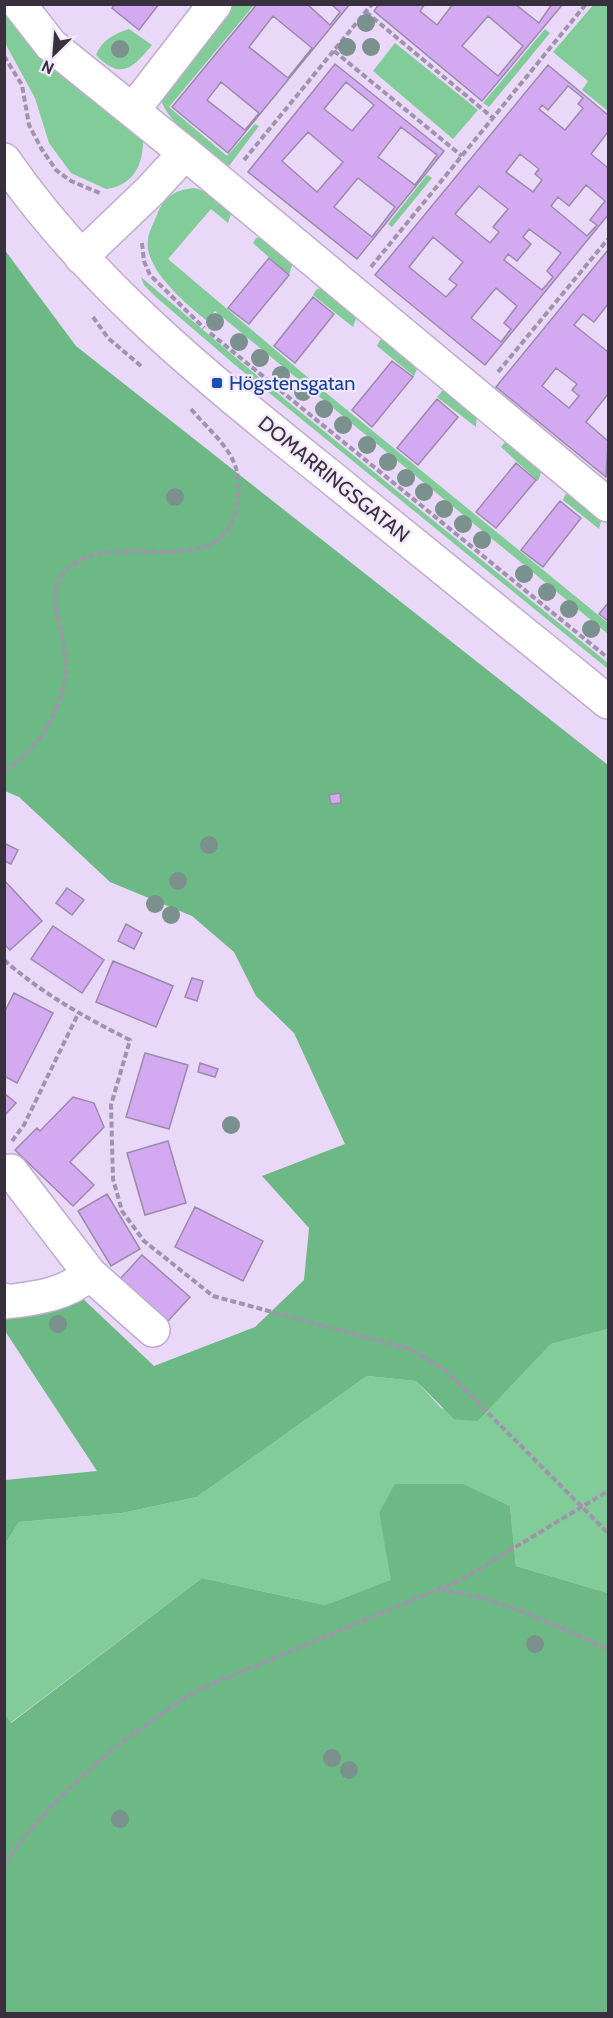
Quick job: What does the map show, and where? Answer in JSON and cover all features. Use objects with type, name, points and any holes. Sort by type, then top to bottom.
[{"type":"street","points":[[19,4],[51,45],[133,110],[609,506]]},
{"type":"street","points":[[133,110],[214,4]]},
{"type":"street","points":[[81,257],[185,153]]},
{"type":"street","name":"DOMARRINGSGATAN","points":[[4,160],[81,257],[154,328],[268,426],[609,702]]},
{"type":"street","points":[[11,1157],[90,1274],[153,1330]]},
{"type":"street","points":[[5,1301],[47,1296],[76,1286],[90,1274]]},
{"type":"path","points":[[222,186],[372,4]]},
{"type":"path","points":[[351,291],[586,4]]},
{"type":"path","points":[[366,12],[493,118]]},
{"type":"path","points":[[334,51],[462,156]]},
{"type":"path","points":[[4,56],[22,85],[29,125],[41,148],[56,170],[71,181],[104,196],[141,238],[144,261],[150,275],[208,332],[609,658]]},
{"type":"path","points":[[478,397],[609,238]]},
{"type":"path","points":[[4,770],[30,752],[47,724],[59,696],[66,672],[55,596],[59,581],[68,569],[85,558],[104,551],[184,552],[200,549],[222,537],[234,516],[241,488],[235,460],[191,409]]},
{"type":"path","points":[[4,960],[36,987],[78,1014],[130,1040],[111,1105],[113,1179],[122,1211],[144,1241],[213,1296],[410,1349],[446,1370],[609,1533]]},
{"type":"path","points":[[11,1157],[24,1125],[78,1014]]},
{"type":"path","points":[[4,1865],[27,1832],[74,1783],[170,1708],[200,1689],[462,1580],[609,1491]]},
{"type":"path","points":[[439,1590],[470,1594],[504,1604],[609,1648]]},
{"type":"green space","points":[[594,4],[608,5],[608,111],[582,90],[588,81],[553,52]]},
{"type":"green space","points":[[4,5],[143,136],[139,164],[131,178],[124,183],[106,189],[71,173],[49,143],[35,98],[5,43]]},
{"type":"green space","points":[[225,5],[254,5],[169,107],[227,156],[255,124],[259,126],[229,166],[178,125],[163,105],[159,94]]},
{"type":"green space","points":[[129,29],[152,45],[133,65],[120,69],[113,68],[96,55],[109,38]]},
{"type":"green space","points":[[545,29],[550,33],[489,107],[483,103]]},
{"type":"green space","points":[[395,43],[478,110],[453,139],[373,71]]},
{"type":"green space","points":[[427,175],[432,178],[392,227],[388,224]]},
{"type":"green space","points":[[194,188],[209,195],[231,214],[228,223],[211,209],[168,259],[325,392],[608,623],[608,634],[215,311],[206,320],[168,284],[152,262],[148,250],[148,239],[158,212],[168,197],[182,190]]},
{"type":"green space","points":[[266,237],[293,262],[289,275],[253,243],[256,238]]},
{"type":"green space","points":[[4,249],[76,346],[608,765],[608,1329],[551,1344],[478,1421],[454,1419],[416,1381],[367,1376],[197,1497],[122,1513],[19,1522],[5,1544],[5,1480],[97,1471],[5,1331],[5,1316],[79,1295],[154,1366],[255,1327],[304,1280],[309,1228],[262,1176],[345,1144],[294,1033],[256,996],[234,952],[192,916],[110,882],[19,797],[5,791]]},
{"type":"green space","points":[[141,277],[287,401],[608,663],[608,669],[235,365],[156,297],[144,285]]},
{"type":"green space","points":[[324,286],[358,313],[353,327],[313,295],[316,290]]},
{"type":"green space","points":[[389,338],[419,364],[414,376],[377,346],[380,340]]},
{"type":"green space","points":[[444,389],[477,411],[476,427],[437,397]]},
{"type":"green space","points":[[507,440],[542,470],[538,481],[501,447]]},
{"type":"green space","points":[[573,490],[603,514],[599,529],[563,500],[565,495]]},
{"type":"green space","points":[[608,1329],[608,1593],[516,1566],[510,1506],[464,1484],[379,1513],[392,1580],[325,1605],[202,1578],[10,1723],[5,1714],[5,1544],[19,1522],[122,1513],[197,1497],[367,1376],[416,1381],[441,1408],[478,1421],[551,1344]]},
{"type":"green space","points":[[395,1484],[464,1484],[510,1506],[516,1566],[608,1593],[608,2013],[5,2013],[5,1714],[11,1723],[202,1578],[325,1605],[391,1580],[379,1513]]},
{"type":"building","points":[[115,4],[159,4],[139,30],[112,8]]},
{"type":"building","points":[[257,4],[307,4],[330,25],[340,12],[331,4],[350,4],[228,153],[172,107]],"holes":[[[273,16],[312,48],[288,78],[249,47]],[[221,82],[259,113],[245,130],[207,100]]]},
{"type":"building","points":[[379,4],[425,4],[420,11],[437,25],[453,4],[515,4],[539,23],[552,4],[563,4],[482,101],[374,11]],"holes":[[[488,16],[523,46],[498,76],[462,46]]]},
{"type":"building","points":[[335,64],[444,151],[357,259],[248,172]],"holes":[[[346,82],[374,105],[352,131],[324,109]],[[401,127],[437,155],[415,185],[378,157]],[[308,132],[343,162],[317,192],[282,161]],[[358,178],[395,207],[372,237],[334,207]]]},
{"type":"building","points":[[548,65],[608,115],[608,132],[591,154],[608,168],[608,215],[485,365],[375,275]],"holes":[[[568,86],[583,98],[578,104],[583,108],[565,130],[539,109],[542,105],[548,110]],[[520,154],[539,169],[535,174],[542,180],[533,192],[506,172]],[[586,185],[605,201],[590,220],[597,225],[587,236],[551,206],[558,197],[569,206]],[[479,186],[508,209],[493,227],[499,232],[490,243],[455,214]],[[529,229],[561,253],[547,271],[553,277],[542,290],[504,260],[508,254],[517,261],[531,244],[523,237]],[[433,237],[463,262],[449,279],[457,285],[446,297],[409,267]],[[496,288],[517,306],[504,323],[511,329],[501,342],[471,318]]]},
{"type":"building","points":[[608,250],[608,304],[594,322],[583,314],[574,325],[608,352],[608,394],[586,422],[608,441],[606,477],[496,387]],"holes":[[[556,368],[577,384],[572,390],[579,396],[569,408],[542,386]]]},
{"type":"building","points":[[269,258],[289,275],[249,324],[228,308]]},
{"type":"building","points":[[313,297],[334,314],[295,363],[274,346]]},
{"type":"building","points":[[392,361],[413,377],[372,427],[352,410]]},
{"type":"building","points":[[437,399],[458,417],[418,465],[397,448]]},
{"type":"building","points":[[516,463],[536,480],[496,528],[476,512]]},
{"type":"building","points":[[560,501],[581,518],[543,567],[521,550]]},
{"type":"building","points":[[608,603],[608,621],[599,614]]},
{"type":"building","points":[[340,793],[341,803],[331,804],[329,795]]},
{"type":"building","points":[[4,843],[18,850],[11,864],[4,861]]},
{"type":"building","points":[[4,880],[42,921],[10,950],[4,944]]},
{"type":"building","points":[[67,888],[84,900],[72,915],[56,903]]},
{"type":"building","points":[[126,924],[142,933],[134,949],[118,941]]},
{"type":"building","points":[[53,926],[104,960],[82,993],[31,959]]},
{"type":"building","points":[[113,961],[173,986],[156,1027],[96,1002]]},
{"type":"building","points":[[192,978],[203,981],[197,1001],[185,997]]},
{"type":"building","points":[[14,993],[53,1013],[17,1083],[4,1076],[4,1013]]},
{"type":"building","points":[[145,1053],[188,1065],[169,1129],[126,1117]]},
{"type":"building","points":[[200,1063],[218,1069],[215,1077],[198,1072]]},
{"type":"building","points":[[4,1093],[16,1103],[4,1116]]},
{"type":"building","points":[[73,1097],[94,1103],[104,1127],[70,1162],[94,1185],[73,1206],[15,1150],[37,1128],[40,1131]]},
{"type":"building","points":[[168,1141],[186,1203],[145,1215],[127,1153]]},
{"type":"building","points":[[107,1194],[140,1249],[111,1266],[78,1211]]},
{"type":"building","points":[[195,1207],[263,1241],[243,1281],[175,1247]]},
{"type":"building","points":[[142,1255],[190,1297],[168,1321],[120,1279]]},
{"type":"place","name":"Högstensgatan","points":[[217,383]]}]
